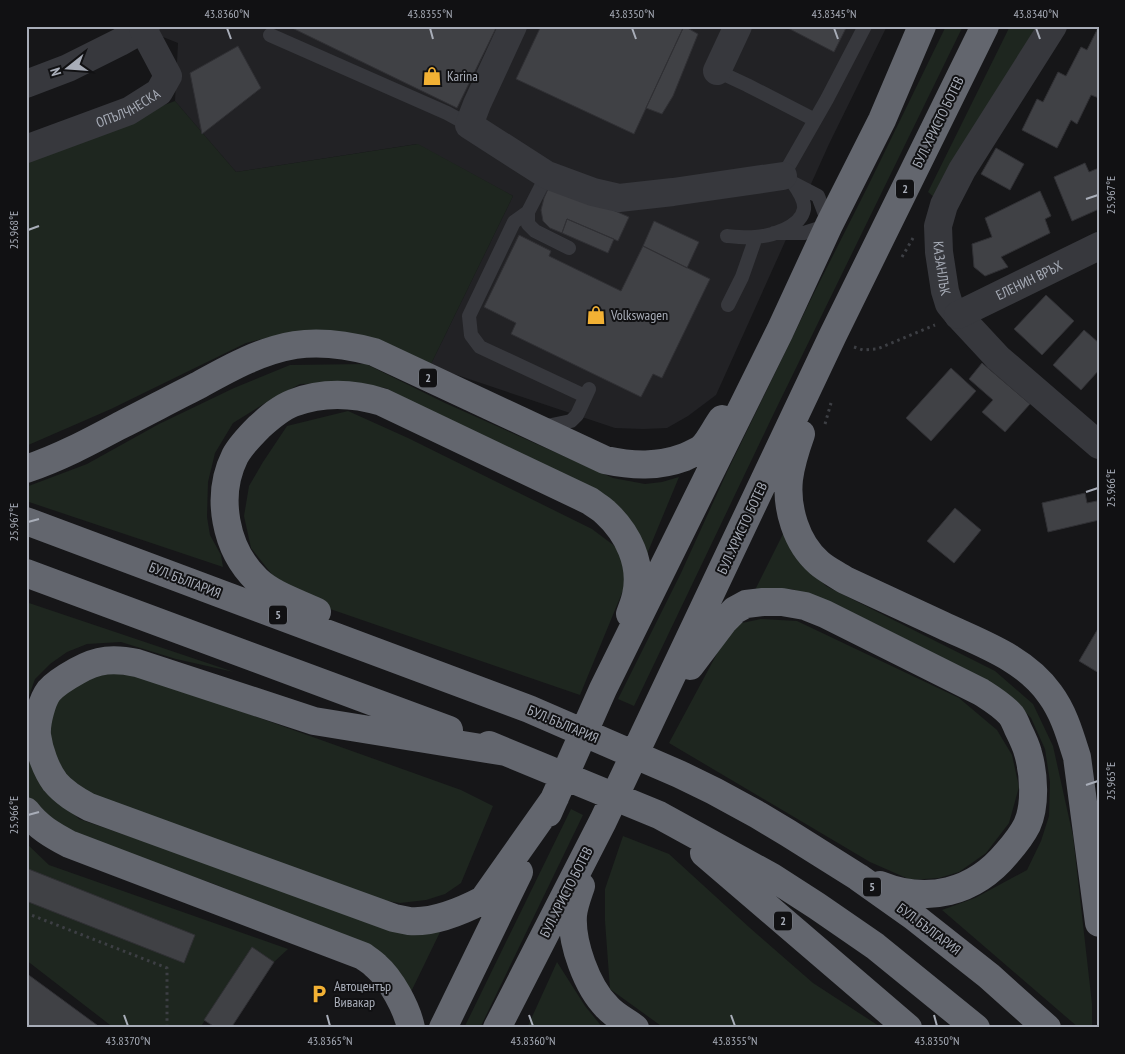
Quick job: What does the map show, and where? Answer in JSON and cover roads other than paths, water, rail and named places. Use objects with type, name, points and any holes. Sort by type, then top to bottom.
[{"type":"highway","name":"2","points":[[555,798],[604,689],[780,331],[829,225],[882,120],[922,26]]},
{"type":"highway","name":"БУЛ. ХРИСТО БОТЕВ","points":[[497,1028],[603,821],[829,343],[985,26]]},
{"type":"highway","name":"2","points":[[26,469],[75,450],[236,365],[278,349],[296,345],[336,344],[374,352],[606,460],[635,465],[673,461],[692,454],[703,447],[780,331]]},
{"type":"highway","points":[[829,343],[789,478],[790,506],[799,536],[808,552],[831,572],[1003,654],[1036,677],[1050,694],[1062,713],[1077,757],[1099,923]]},
{"type":"highway","points":[[529,709],[269,590],[246,568],[230,537],[226,518],[226,485],[235,456],[243,443],[266,420],[291,403],[318,396],[347,395],[372,399],[382,402],[590,501],[605,512],[621,528],[630,544],[636,560],[638,578],[636,595],[604,689]]},
{"type":"highway","name":"БУЛ. БЪЛГАРИЯ","points":[[26,521],[529,709],[679,774],[758,815],[858,877],[913,916],[989,976],[1047,1028]]},
{"type":"highway","name":"2","points":[[26,573],[506,752],[659,815],[908,1028]]},
{"type":"highway","points":[[656,712],[724,620],[735,610],[746,604],[782,602],[805,606],[825,614],[981,692],[1000,704],[1012,716],[1028,752],[1032,771],[1032,792],[1031,812],[1026,826],[1002,859],[976,880],[958,889],[940,894],[922,895],[880,886],[788,833]]},
{"type":"highway","points":[[506,752],[314,721],[137,662],[111,659],[84,667],[49,691],[43,703],[37,734],[54,781],[64,791],[88,807],[394,918],[411,921],[426,920],[446,915],[466,909],[483,900],[555,798]]},
{"type":"highway","points":[[443,1028],[555,798]]},
{"type":"highway","points":[[26,812],[49,834],[69,844],[363,956],[377,967],[391,985],[411,1028]]},
{"type":"highway","points":[[659,815],[772,877],[817,906],[875,946],[976,1028]]},
{"type":"highway","name":"2","points":[[603,821],[574,907],[573,926],[580,960],[589,981],[606,1007],[635,1028]]},
{"type":"street","points":[[513,26],[469,125],[547,175],[594,192],[619,198],[788,180]]},
{"type":"street","points":[[717,71],[738,26]]},
{"type":"street","name":"КАЗАНЛЪК","points":[[1053,26],[962,170],[944,205],[938,226],[939,252],[945,291],[949,304],[958,315],[998,358],[1099,445]]},
{"type":"street","points":[[26,84],[68,68],[120,42],[143,27]]},
{"type":"street","name":"ОПЪЛЧНЕСКА","points":[[26,149],[129,111],[159,92],[168,76],[143,27]]},
{"type":"street","name":"ЕЛЕНИН ВРЪХ","points":[[958,315],[1099,246]]},
{"type":"lane","points":[[788,180],[815,120],[865,26]]},
{"type":"lane","points":[[270,35],[438,109],[469,125]]},
{"type":"lane","points":[[717,71],[747,84],[815,120]]},
{"type":"lane","points":[[547,175],[528,212],[528,224],[535,231],[569,248]]},
{"type":"lane","points":[[774,233],[804,233],[829,225],[818,196],[788,180]]},
{"type":"lane","points":[[727,236],[756,237],[792,226],[801,217],[804,207],[800,194],[788,180]]},
{"type":"lane","points":[[528,212],[514,222],[468,316],[471,335],[480,347],[587,392],[577,415],[571,421],[536,428]]},
{"type":"lane","points":[[728,305],[742,277],[756,237]]},
{"type":"place","name":"Karina","points":[[432,76]]},
{"type":"place","name":"Volkswagen","points":[[596,315]]},
{"type":"place","name":"Автоцентър Вивакар","points":[[319,994]]}]
